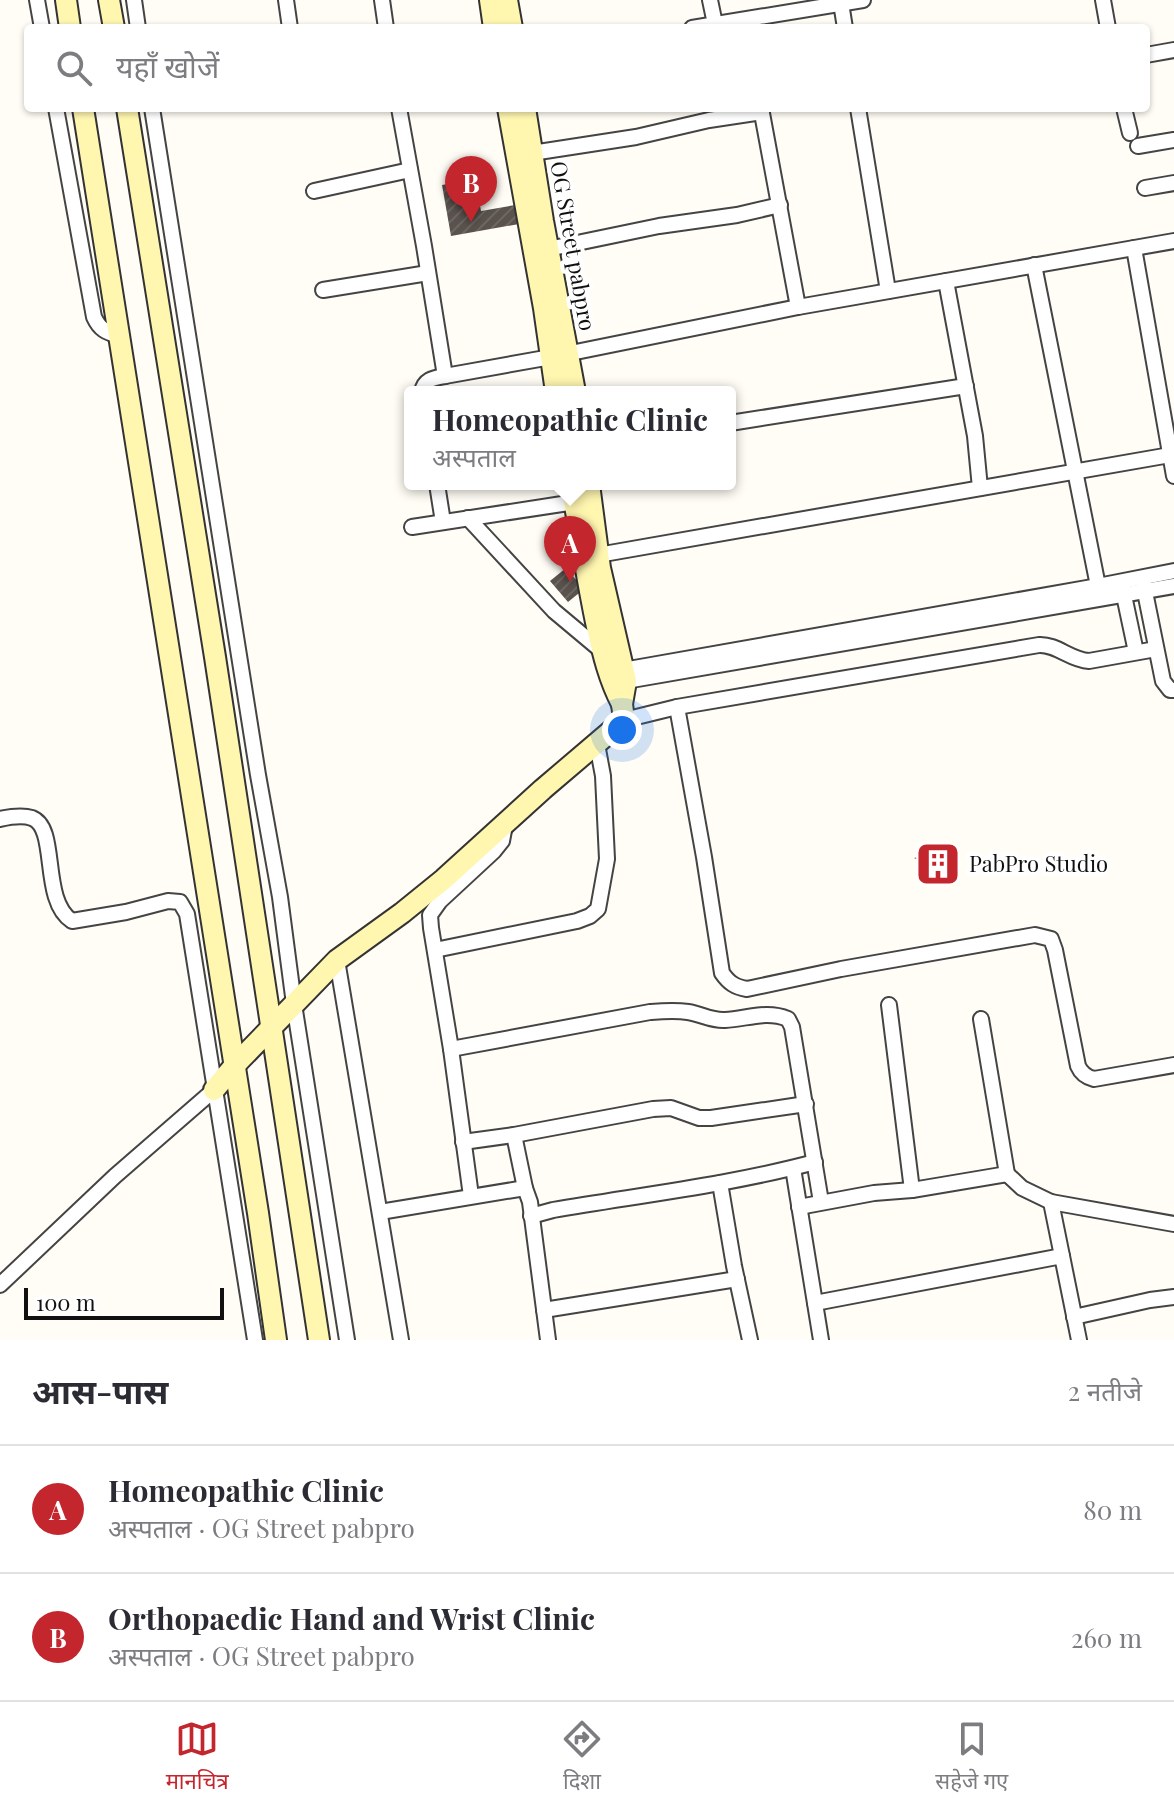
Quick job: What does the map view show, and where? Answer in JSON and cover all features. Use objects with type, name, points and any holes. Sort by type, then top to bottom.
[{"type":"main road","points":[[66,0],[69,24]]},
{"type":"main road","points":[[109,0],[113,24]]},
{"type":"main road","points":[[490,0],[493,24]]},
{"type":"main road","points":[[507,0],[511,24]]},
{"type":"main road","points":[[84,112],[276,1340]]},
{"type":"main road","points":[[128,112],[273,1026],[319,1340]]},
{"type":"main road","name":"OG Street pabpro","points":[[509,112],[559,355],[572,386]]},
{"type":"main road","name":"OG Street pabpro","points":[[526,112],[548,249],[559,355],[556,386]]},
{"type":"main road","points":[[214,1090],[337,960],[402,913],[505,825],[597,744],[623,712],[614,672],[590,490]]},
{"type":"main road","points":[[573,493],[592,606],[614,672]]},
{"type":"street","points":[[37,0],[41,24]]},
{"type":"street","points":[[134,0],[137,24]]},
{"type":"street","points":[[286,0],[289,24]]},
{"type":"street","points":[[382,0],[385,24]]},
{"type":"street","points":[[710,0],[715,24],[745,24],[863,0]]},
{"type":"street","points":[[1103,0],[1107,24]]},
{"type":"street","points":[[841,3],[844,24]]},
{"type":"street","points":[[1150,54],[1174,50]]},
{"type":"street","points":[[57,112],[94,317],[104,331],[119,336]]},
{"type":"street","points":[[153,112],[280,897],[347,1340]]},
{"type":"street","points":[[400,112],[445,376]]},
{"type":"street","points":[[532,153],[636,137],[751,112]]},
{"type":"street","points":[[762,112],[798,307]]},
{"type":"street","points":[[859,112],[888,291]]},
{"type":"street","points":[[1125,112],[1130,133]]},
{"type":"street","points":[[1138,146],[1174,140]]},
{"type":"street","points":[[314,191],[410,170]]},
{"type":"street","points":[[1145,188],[1174,183]]},
{"type":"street","points":[[548,249],[780,205]]},
{"type":"street","points":[[424,386],[430,379],[798,307],[1174,241]]},
{"type":"street","points":[[1134,248],[1174,476]]},
{"type":"street","points":[[1034,265],[1098,586]]},
{"type":"street","points":[[323,290],[428,273]]},
{"type":"street","points":[[946,281],[975,436],[980,488]]},
{"type":"street","points":[[736,422],[966,386]]},
{"type":"street","points":[[598,555],[1170,455]]},
{"type":"street","points":[[438,490],[443,522]]},
{"type":"street","points":[[412,527],[468,518],[573,493]]},
{"type":"street","points":[[468,518],[614,672]]},
{"type":"street","points":[[614,672],[1123,588],[1144,584],[1174,571]]},
{"type":"street","points":[[1144,584],[1174,586]]},
{"type":"street","points":[[1144,584],[1163,681],[1170,690],[1174,690]]},
{"type":"street","points":[[614,672],[1098,586],[1123,588]]},
{"type":"street","points":[[1123,588],[1136,652]]},
{"type":"street","points":[[623,712],[677,707],[1039,645],[1052,647],[1078,661],[1156,649]]},
{"type":"street","points":[[677,707],[722,973],[727,981],[737,988],[747,989],[841,969],[1043,936],[1051,939],[1055,950],[1080,1071],[1094,1079],[1174,1065]]},
{"type":"street","points":[[435,950],[577,921],[598,909],[607,859],[603,776],[597,744]]},
{"type":"street","points":[[0,819],[32,818],[41,824],[46,837],[53,889],[59,907],[72,921],[168,901],[180,902],[187,914],[255,1340]]},
{"type":"street","points":[[471,1196],[430,915],[440,901],[494,851],[502,841],[505,825]]},
{"type":"street","points":[[337,960],[401,1340]]},
{"type":"street","points":[[889,1005],[912,1190]]},
{"type":"street","points":[[451,1049],[650,1012],[679,1011],[715,1020],[767,1014],[788,1019],[806,1104],[821,1202]]},
{"type":"street","points":[[981,1019],[1007,1174],[1022,1188],[1051,1202],[1174,1224]]},
{"type":"street","points":[[0,1285],[115,1176],[214,1090]]},
{"type":"street","points":[[463,1142],[653,1109],[671,1108],[699,1118],[711,1118],[806,1104]]},
{"type":"street","points":[[514,1135],[531,1216],[548,1340]]},
{"type":"street","points":[[531,1216],[568,1207],[720,1183],[815,1162]]},
{"type":"street","points":[[793,1168],[821,1340]]},
{"type":"street","points":[[799,1207],[1007,1174]]},
{"type":"street","points":[[720,1183],[750,1340]]},
{"type":"street","points":[[380,1212],[525,1188]]},
{"type":"street","points":[[1051,1202],[1079,1340]]},
{"type":"street","points":[[815,1303],[1062,1256]]},
{"type":"street","points":[[544,1310],[737,1279]]},
{"type":"street","points":[[1074,1317],[1174,1297]]},
{"type":"building","points":[[475,179],[481,211],[515,205],[519,224],[451,236],[442,185]]},
{"type":"building","points":[[566,568],[584,589],[568,602],[550,581]]},
{"type":"building","name":"PabPro Studio","points":[[946,851],[946,871],[914,858]]},
{"type":"place","name":"Orthopaedic Hand and Wrist Clinic","points":[[471,222]]},
{"type":"place","name":"Homeopathic Clinic","points":[[570,582]]},
{"type":"place","name":"PabPro Studio","points":[[938,864]]}]
